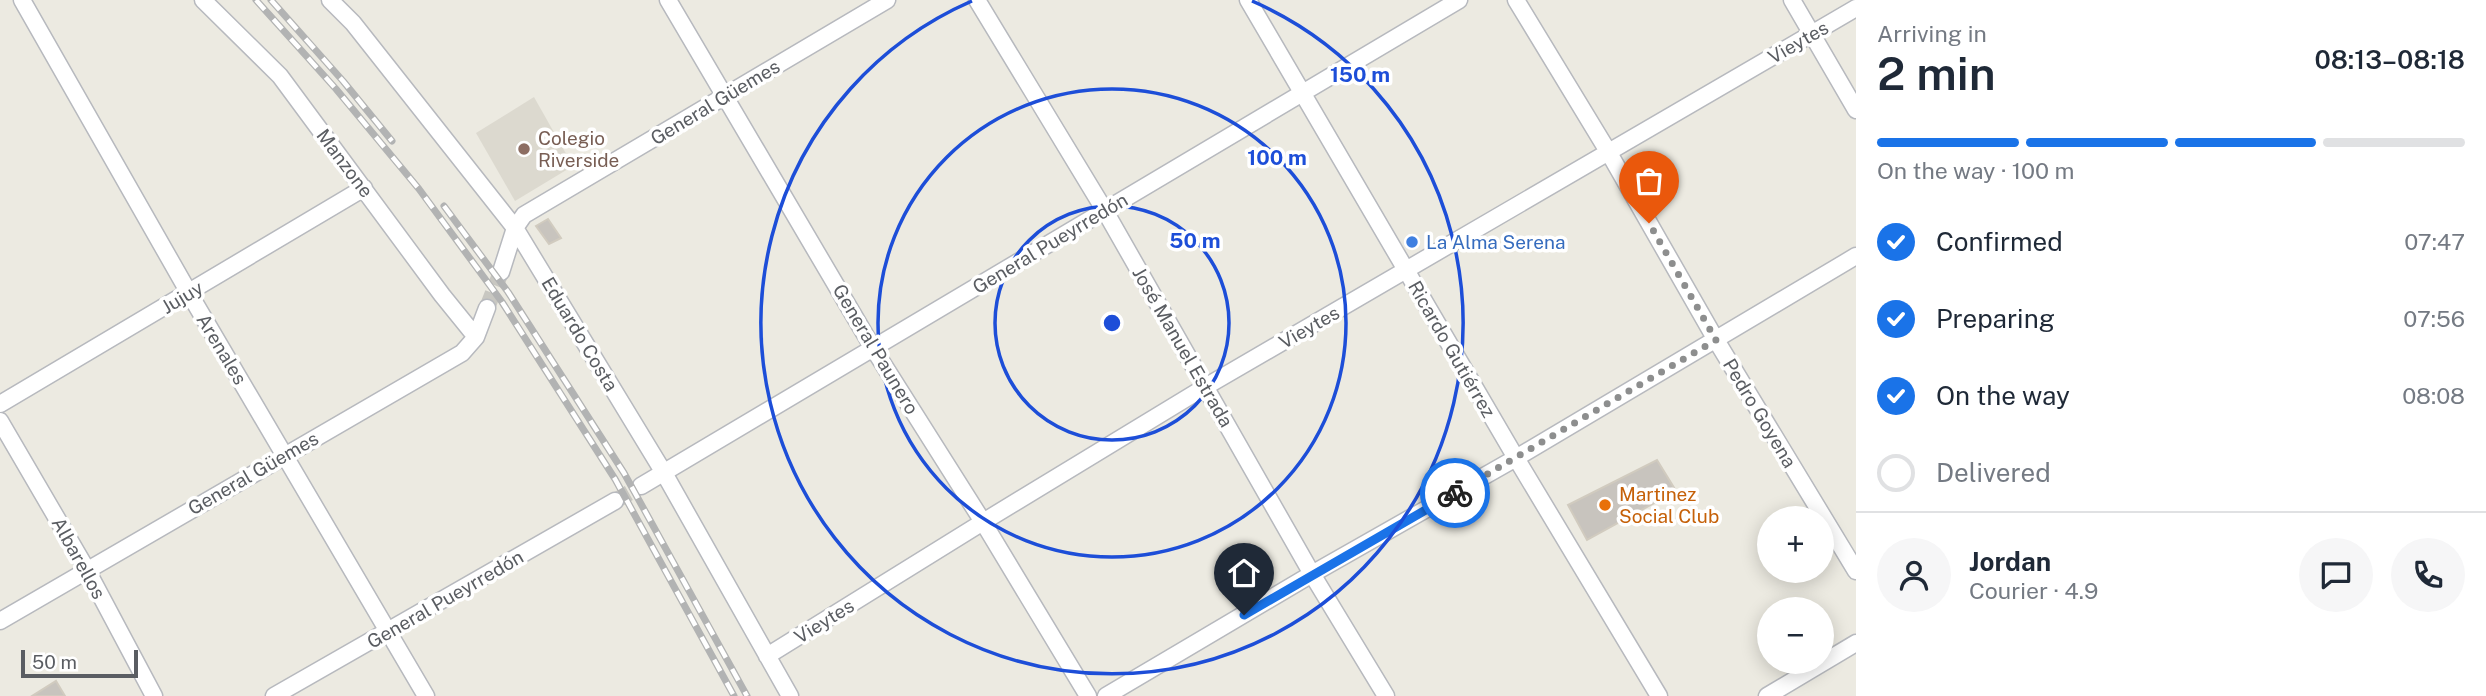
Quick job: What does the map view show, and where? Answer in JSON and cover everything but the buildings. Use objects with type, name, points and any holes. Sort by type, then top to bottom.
[{"type":"street","name":"Arenales","points":[[22,0],[189,293],[426,696]]},
{"type":"street","name":"Manzone","points":[[203,0],[280,76],[476,337]]},
{"type":"street","name":"Eduardo Costa","points":[[330,0],[353,23],[515,228],[664,473],[790,696]]},
{"type":"street","name":"General Paunero","points":[[668,0],[873,348],[983,522],[1088,696]]},
{"type":"street","name":"General Güemes","points":[[515,228],[524,215],[887,0]]},
{"type":"street","name":"José Manuel Estrada","points":[[977,0],[1105,211],[1312,574],[1386,696]]},
{"type":"street","name":"Ricardo Gutiérrez","points":[[1248,0],[1516,458],[1659,696]]},
{"type":"street","name":"General Pueyrredón","points":[[641,486],[1459,0]]},
{"type":"street","name":"Pedro Goyena","points":[[1516,0],[1609,153],[1716,340],[1856,571]]},
{"type":"street","points":[[1792,0],[1856,110]]},
{"type":"street","name":"Vieytes","points":[[767,656],[1205,387],[1856,8]]},
{"type":"street","name":"Jujuy","points":[[0,404],[364,188]]},
{"type":"street","points":[[501,272],[515,228]]},
{"type":"street","points":[[1106,696],[1856,257]]},
{"type":"street","name":"General Güemes","points":[[0,621],[284,454],[462,354],[476,337],[487,308]]},
{"type":"street","name":"Albarellos","points":[[0,421],[87,570],[154,696]]},
{"type":"street","name":"General Pueyrredón","points":[[274,696],[615,501]]},
{"type":"street","points":[[1767,696],[1856,643]]},
{"type":"shaded area","name":"Colegio Riverside","points":[[534,97],[573,166],[515,201],[476,133]]},
{"type":"tunnel","points":[[487,308],[501,272]]},
{"type":"tunnel","points":[[615,501],[641,486]]},
{"type":"railway","points":[[256,0],[336,89],[419,189],[502,302],[615,479],[734,696]]},
{"type":"railway","points":[[271,0],[392,141]]},
{"type":"railway","points":[[444,206],[508,292],[624,473],[747,696]]},
{"type":"way so far","points":[[1455,493],[1716,340],[1649,223]]},
{"type":"place","name":"Colegio Riverside","points":[[524,149]]},
{"type":"place","name":"La Alma Serena","points":[[1412,242]]},
{"type":"place","name":"Martinez Social Club","points":[[1605,505]]},
{"type":"route","points":[[1244,615],[1455,493]]}]
